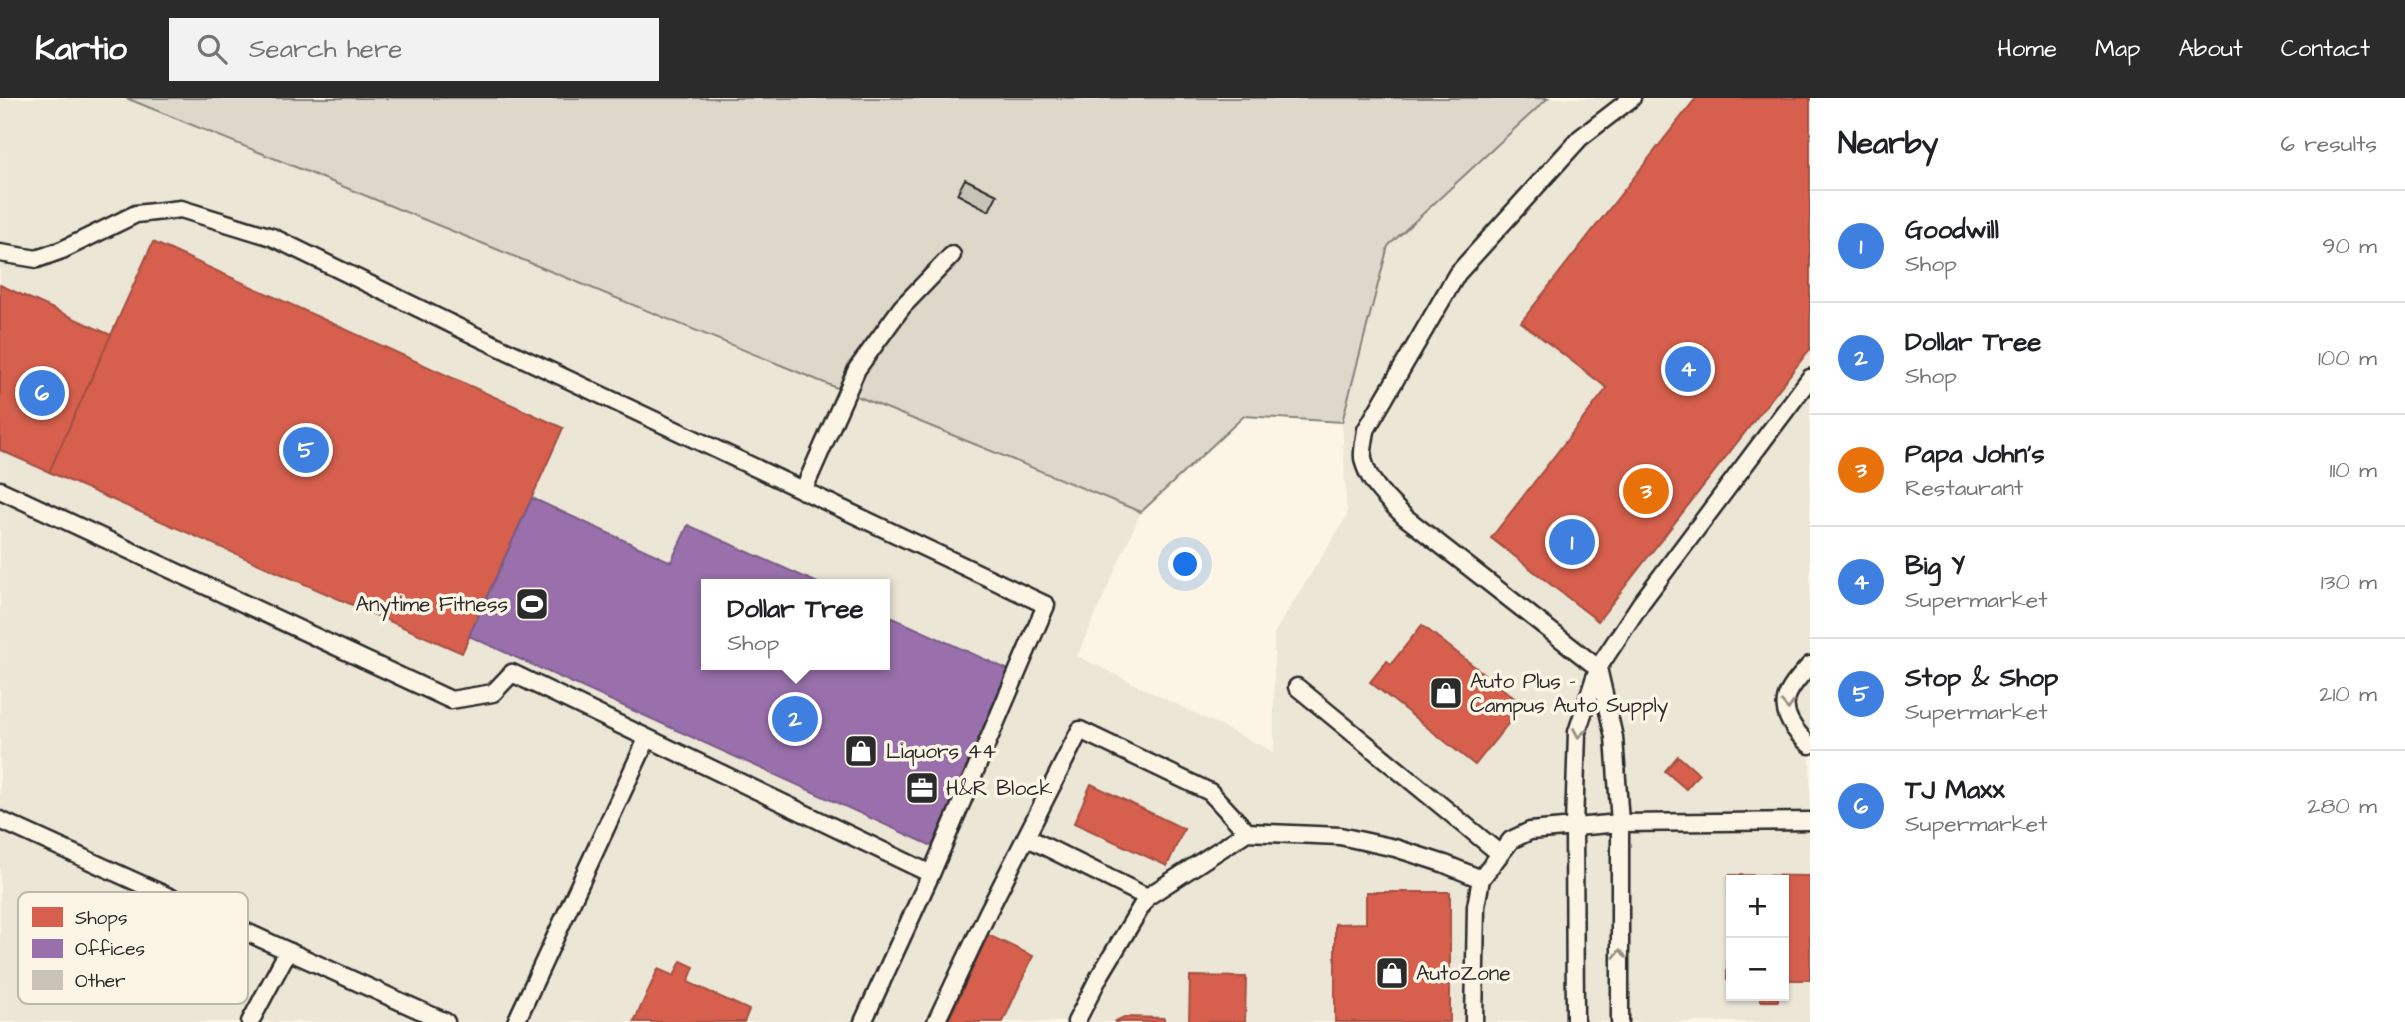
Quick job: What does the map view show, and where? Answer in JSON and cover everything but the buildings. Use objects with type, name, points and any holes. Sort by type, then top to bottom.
[{"type":"lane","points":[[1620,1022],[1620,823],[1614,737],[1598,668],[1405,517],[1373,482],[1363,458],[1366,430],[1457,274],[1580,138],[1632,98]]},
{"type":"lane","points":[[0,253],[37,259],[62,250],[136,214],[181,209],[272,237],[1046,605],[931,874],[863,1022]]},
{"type":"lane","points":[[803,491],[856,369],[902,307],[952,255]]},
{"type":"lane","points":[[1575,1022],[1574,826],[1577,732],[1598,668],[1642,603],[1810,378]]},
{"type":"lane","points":[[0,490],[452,700],[493,693],[512,673],[931,874]]},
{"type":"lane","points":[[1810,665],[1787,693],[1786,710],[1794,731],[1810,746]]},
{"type":"lane","points":[[1297,687],[1499,853]]},
{"type":"lane","points":[[936,1022],[1080,730],[1210,792],[1247,832]]},
{"type":"lane","points":[[516,1022],[647,739]]},
{"type":"lane","points":[[0,820],[158,892]]},
{"type":"lane","points":[[1474,1022],[1476,906],[1481,879],[1511,839],[1530,831],[1620,823],[1810,821]]},
{"type":"lane","points":[[1076,1022],[1147,897],[1247,832],[1340,836],[1395,848],[1481,879]]},
{"type":"lane","points":[[1026,837],[1147,897]]},
{"type":"lane","points":[[248,933],[446,1022]]},
{"type":"lane","points":[[250,1022],[288,951]]},
{"type":"shaded area","points":[[0,98],[126,98],[1141,512],[1077,656],[1274,752],[1274,633],[1347,516],[1342,422],[1388,246],[1548,98],[1810,98],[1810,1022],[0,1022]]},
{"type":"shaded area","points":[[126,98],[1548,98],[1388,246],[1342,422],[1244,416],[1141,512]]},
{"type":"place","name":"Big Y","points":[[1688,369]]},
{"type":"place","name":"TJ Maxx","points":[[42,393]]},
{"type":"place","name":"Stop & Shop","points":[[306,450]]},
{"type":"place","name":"Papa John's","points":[[1646,491]]},
{"type":"place","name":"Goodwill","points":[[1572,542]]},
{"type":"place","name":"Anytime Fitness","points":[[532,604]]},
{"type":"place","name":"Auto Plus - Campus Auto Supply","points":[[1446,693]]},
{"type":"place","name":"Dollar Tree","points":[[795,719]]},
{"type":"place","name":"Liquors 44","points":[[861,751]]},
{"type":"place","name":"H&R Block","points":[[922,788]]},
{"type":"place","name":"AutoZone","points":[[1392,973]]}]
